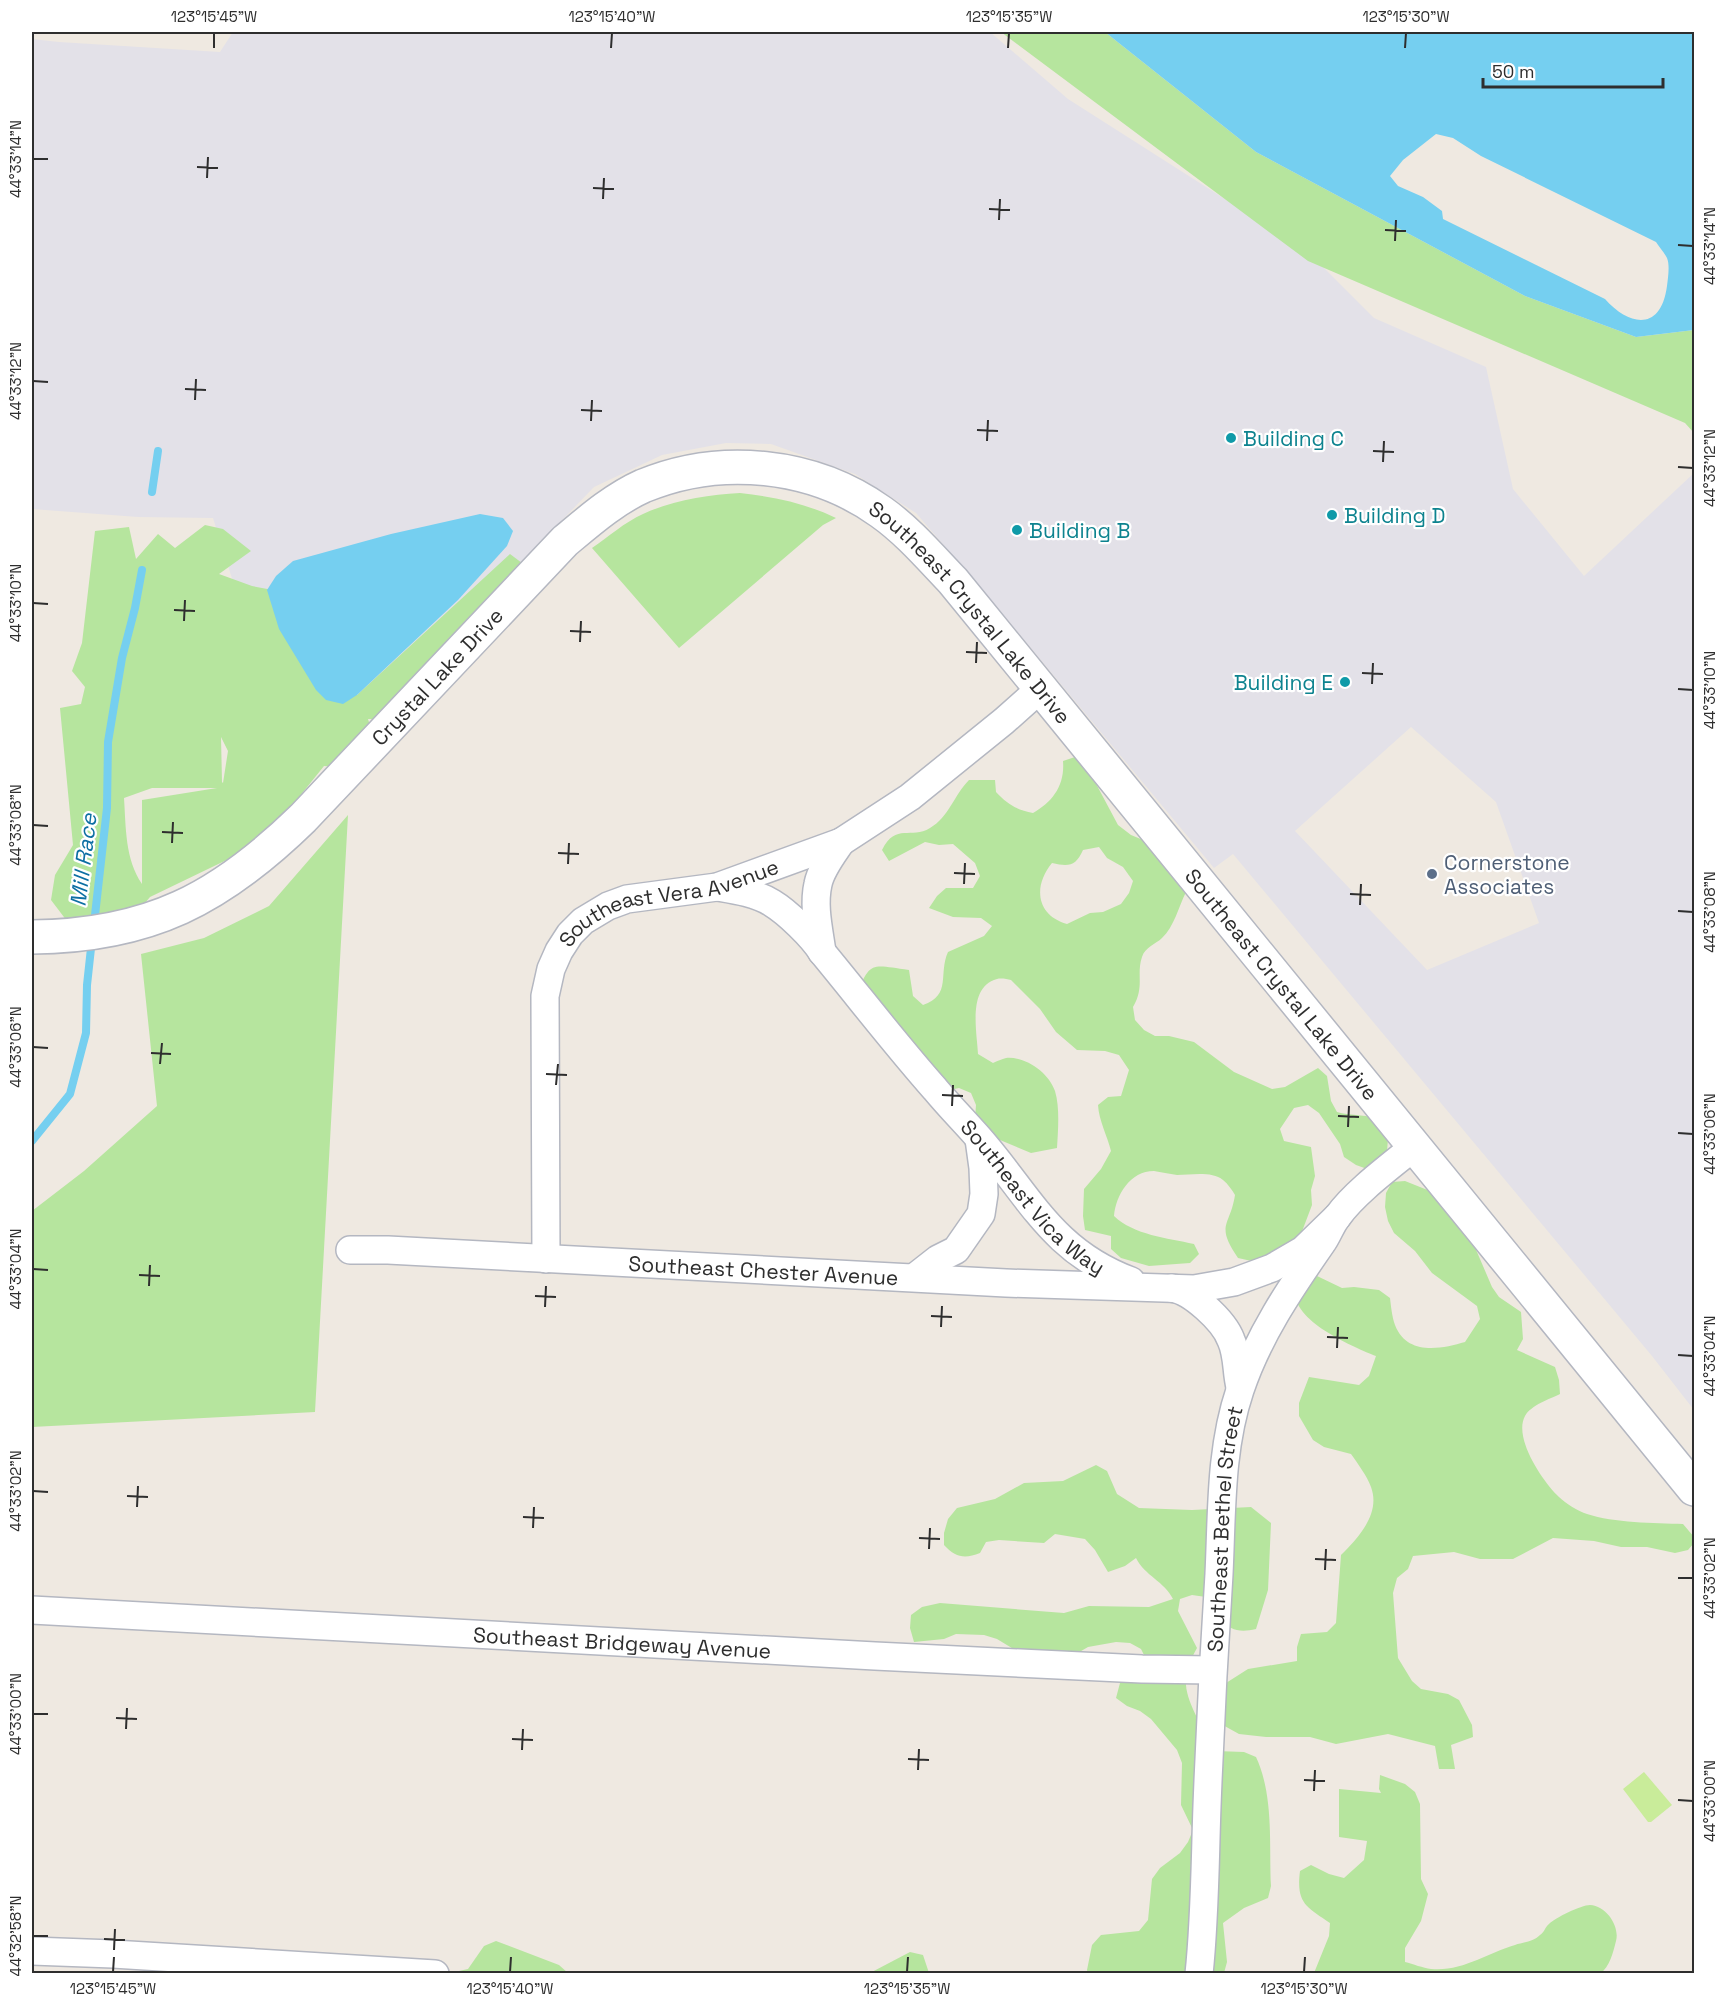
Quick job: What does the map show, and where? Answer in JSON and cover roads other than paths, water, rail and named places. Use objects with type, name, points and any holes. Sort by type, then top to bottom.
[{"type":"street","name":"Crystal Lake Drive","points":[[32,937],[71,937],[116,930],[175,910],[237,876],[265,855],[303,819],[565,541],[605,509],[642,487],[682,473],[723,468],[765,468],[805,475],[854,495]]},
{"type":"street","name":"Southeast Crystal Lake Drive","points":[[854,495],[881,511],[911,536],[953,581],[1695,1489]]},
{"type":"street","name":"Southeast Vera Avenue","points":[[546,1259],[545,996],[551,969],[570,934],[583,921],[608,906],[627,899],[717,887],[841,842],[910,797],[1041,688]]},
{"type":"street","points":[[822,952],[817,915],[818,884],[829,860],[841,842]]},
{"type":"street","name":"Southeast Vica Way","points":[[717,887],[740,891],[772,903],[814,939],[822,952],[934,1089],[979,1138],[1047,1227],[1077,1253],[1110,1273],[1134,1283],[1177,1288]]},
{"type":"street","points":[[915,1277],[938,1259],[956,1250],[981,1214],[984,1194],[979,1138]]},
{"type":"street","name":"Southeast Bethel Street","points":[[1199,1974],[1212,1670],[1219,1572],[1220,1510],[1228,1436],[1241,1388],[1253,1357],[1299,1276],[1337,1217],[1415,1146]]},
{"type":"street","name":"Southeast Chester Avenue","points":[[350,1250],[388,1250],[1006,1283],[1177,1288],[1221,1285],[1272,1268],[1303,1250],[1337,1217]]},
{"type":"street","points":[[1177,1288],[1205,1307],[1231,1337],[1241,1388]]},
{"type":"street","name":"Southeast Bridgeway Avenue","points":[[32,1610],[875,1656],[1142,1669],[1212,1670]]},
{"type":"street","points":[[32,1951],[435,1974]]},
{"type":"water","points":[[1105,32],[1694,32],[1694,330],[1636,337],[1525,296],[1256,152]],"holes":[[[1436,134],[1453,138],[1481,156],[1656,242],[1667,258],[1669,268],[1664,301],[1658,311],[1643,320],[1624,315],[1605,299],[1443,219],[1442,211],[1423,197],[1398,186],[1390,176],[1403,160]]]},
{"type":"water","points":[[480,514],[503,518],[513,531],[507,546],[458,600],[357,695],[343,704],[326,700],[316,690],[279,629],[267,590],[276,576],[293,561],[391,534]]},
{"type":"waterway","name":"Mill Race","points":[[152,492],[158,451]]},
{"type":"waterway","name":"Mill Race","points":[[94,924],[107,808],[108,742],[122,658],[142,570]]},
{"type":"waterway","name":"Mill Race","points":[[32,1141],[70,1094],[86,1033],[87,985],[92,939]]},
{"type":"place","name":"Building C","points":[[1231,438]]},
{"type":"place","name":"Building D","points":[[1332,515]]},
{"type":"place","name":"Building B","points":[[1017,530]]},
{"type":"place","name":"Building E","points":[[1345,682]]},
{"type":"place","name":"Cornerstone Associates","points":[[1432,874]]}]
